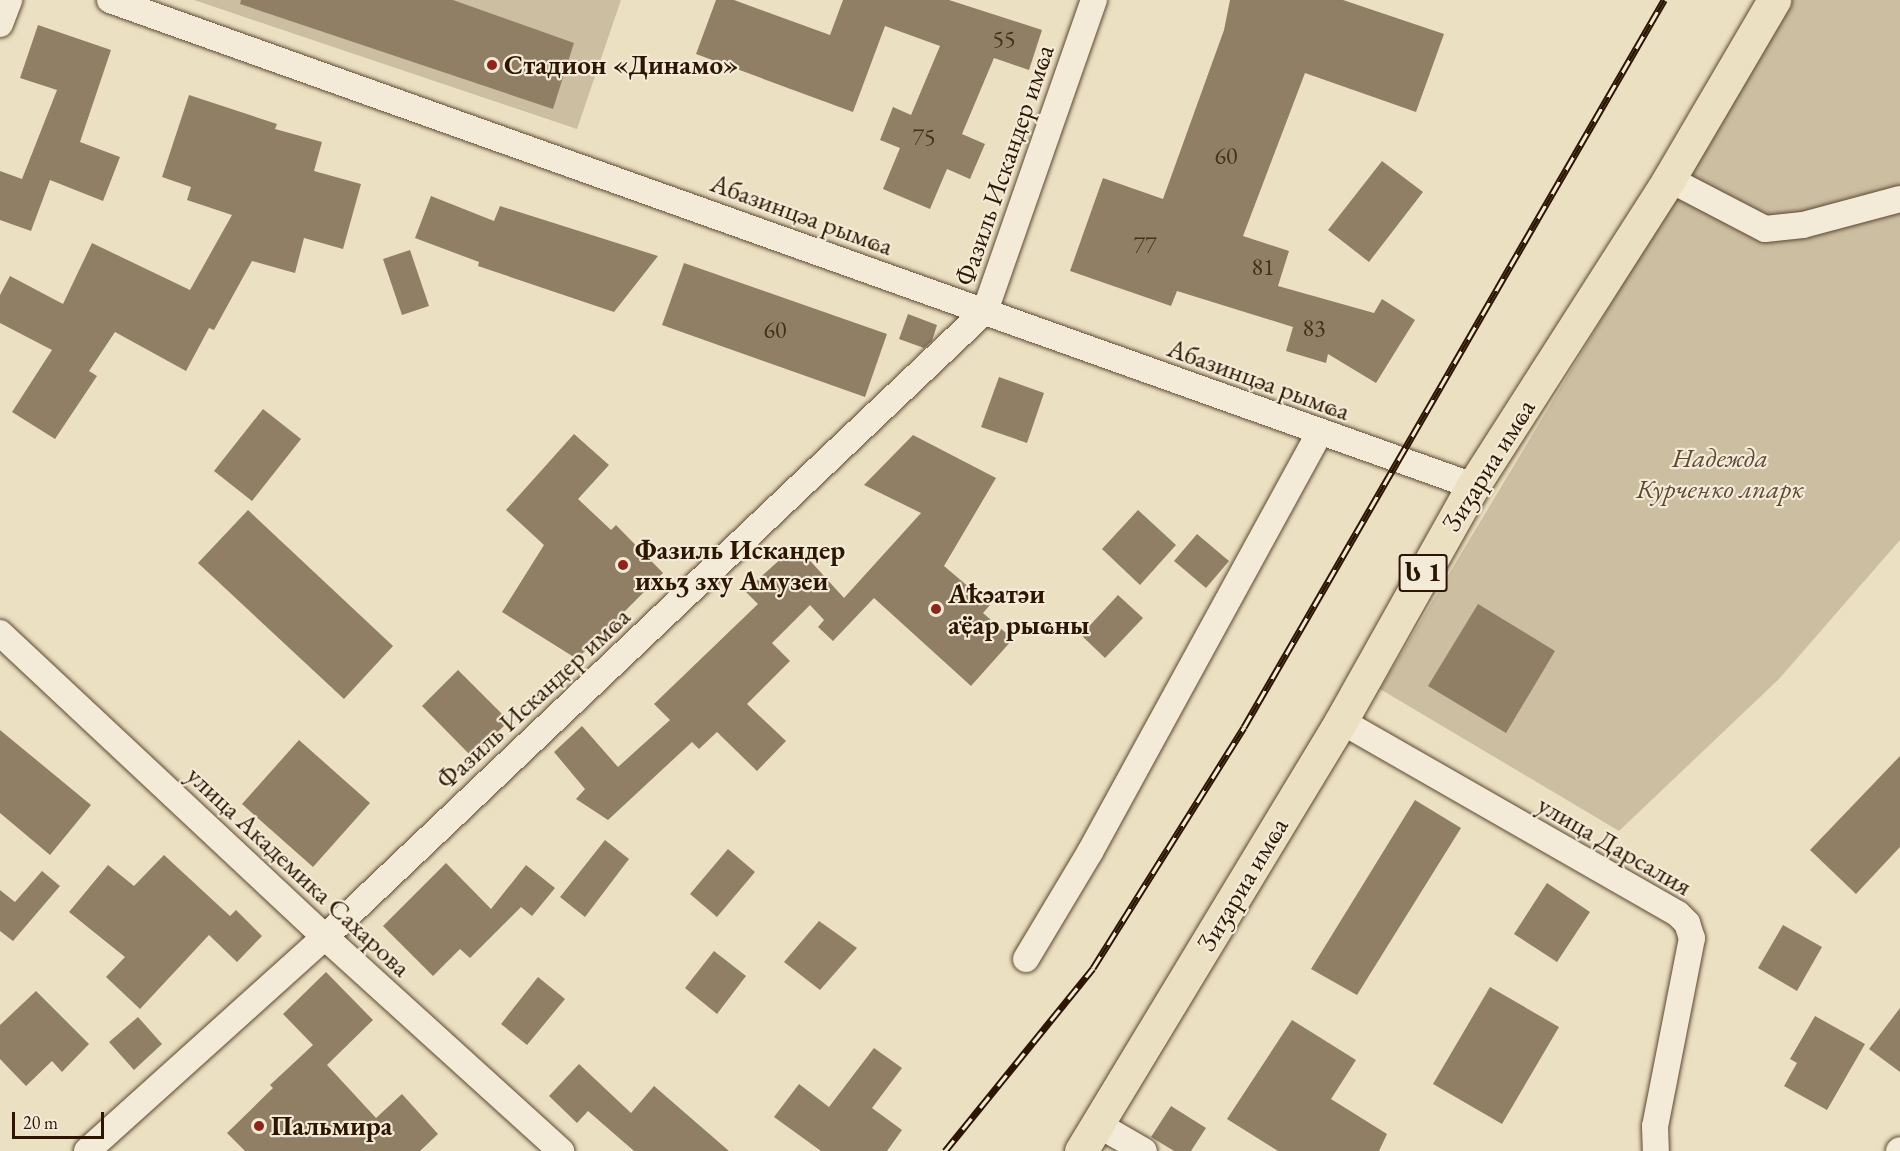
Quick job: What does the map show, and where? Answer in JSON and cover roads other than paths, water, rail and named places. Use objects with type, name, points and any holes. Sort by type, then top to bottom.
[{"type":"highway","name":"Ӡиӡариа имҩа","points":[[1089,1137],[1341,721],[1473,486],[1669,179],[1774,0]]},
{"type":"street","points":[[0,24],[9,0]]},
{"type":"street","name":"Абазинцәа рымҩа","points":[[110,0],[985,311],[1319,433],[1473,486]]},
{"type":"street","name":"Фазиль Искандер имҩа","points":[[87,1151],[324,937],[985,311],[1094,0]]},
{"type":"street","points":[[1669,179],[1765,229],[1803,225],[1900,199]]},
{"type":"street","points":[[1026,959],[1090,852],[1319,433]]},
{"type":"street","name":"улица Академика Сахарова","points":[[0,633],[324,937],[561,1151]]},
{"type":"street","name":"улица Дарсалия","points":[[1341,721],[1678,914],[1688,923],[1692,938],[1655,1126],[1656,1151]]},
{"type":"street","points":[[1089,1137],[1144,1151]]},
{"type":"railway","points":[[945,1151],[1093,968],[1244,727],[1664,0]]},
{"type":"place","name":"Cтадион «Динамо»","points":[[492,65]]},
{"type":"place","name":"Фазиль Искандер ихьӡ зху Амузеи","points":[[623,565]]},
{"type":"place","name":"Аҟәатәи аҿар рыҩны","points":[[936,609]]},
{"type":"place","name":"Пальмира","points":[[259,1126]]},
{"type":"park label","name":"Надежда Курченко лпарк","points":[[1720,472]]}]
